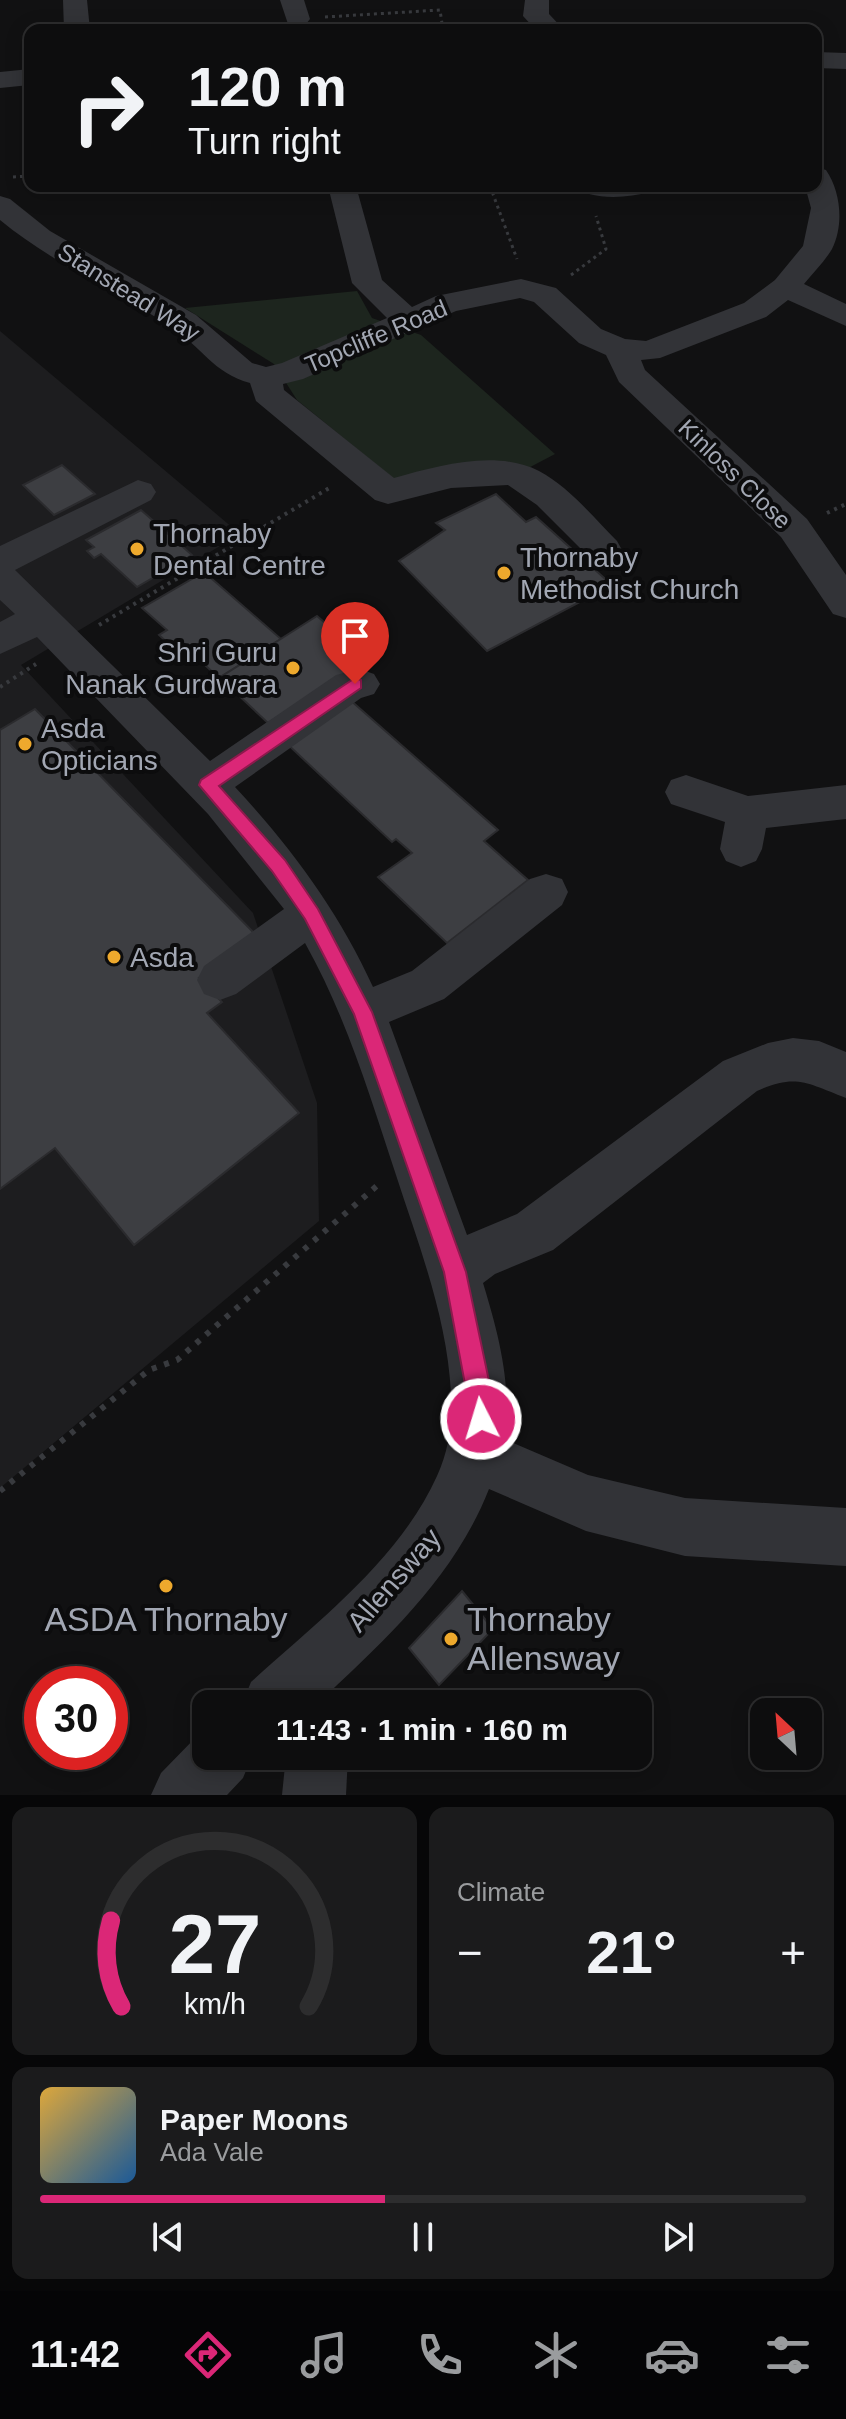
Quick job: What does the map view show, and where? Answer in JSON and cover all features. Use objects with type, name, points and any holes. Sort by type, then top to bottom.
[{"type":"street","points":[[75,0],[77,24]]},
{"type":"street","points":[[537,0],[536,16],[544,24]]},
{"type":"street","points":[[822,60],[846,61]]},
{"type":"street","points":[[0,80],[24,78]]},
{"type":"street","points":[[822,177],[846,178]]},
{"type":"street","points":[[344,192],[367,283],[407,319]]},
{"type":"street","points":[[533,291],[590,336],[619,349],[649,351],[755,310],[786,287],[818,247],[826,208],[821,192]]},
{"type":"street","name":"Stanstead Way","points":[[0,205],[39,237],[185,322],[240,370],[266,377]]},
{"type":"street","points":[[786,287],[846,316]]},
{"type":"street","name":"Topcliffe Road","points":[[266,377],[291,372],[447,303],[533,291]]},
{"type":"street","name":"Kinloss Close","points":[[619,349],[631,375],[794,528],[846,604]]},
{"type":"street","points":[[266,377],[268,394],[388,492],[439,478],[515,475],[537,487],[604,550]]},
{"type":"street","points":[[0,562],[138,492]]},
{"type":"street","name":"Allensway","points":[[0,578],[54,630],[128,683],[201,763],[279,865],[311,914],[363,1012],[455,1272],[478,1381],[481,1419],[474,1454],[442,1528],[319,1682]]},
{"type":"street","points":[[0,640],[54,630]]},
{"type":"street","points":[[201,763],[350,686],[360,684]]},
{"type":"street","points":[[686,792],[744,831],[846,802]]},
{"type":"street","points":[[363,1012],[428,985],[546,892]]},
{"type":"street","points":[[220,980],[311,914]]},
{"type":"street","points":[[455,1272],[477,1256],[535,1232],[740,1076],[771,1062],[803,1059],[831,1066],[846,1076]]},
{"type":"street","points":[[474,1454],[586,1503],[685,1527],[846,1537]]},
{"type":"street","points":[[183,1795],[207,1770]]},
{"type":"street","points":[[314,1795],[316,1770]]},
{"type":"path","points":[[295,9],[440,10],[442,24]]},
{"type":"path","points":[[492,192],[519,265],[533,291],[606,249],[596,214],[601,196]]},
{"type":"path","points":[[54,630],[360,471]]},
{"type":"path","points":[[0,1491],[149,1370],[177,1360],[413,1154]]},
{"type":"shaded area","points":[[357,291],[372,318],[421,335],[555,454],[515,475],[404,487],[297,400],[274,364],[185,308]]},
{"type":"shaded area","points":[[0,331],[240,534],[21,665],[253,913],[317,1103],[319,1221],[0,1488]]},
{"type":"building","points":[[62,465],[95,494],[54,515],[23,485]]},
{"type":"building","name":"Thornaby Methodist Church","points":[[496,494],[526,522],[536,517],[612,585],[487,651],[399,561],[445,530],[436,523]]},
{"type":"building","name":"Thornaby Dental Centre","points":[[141,510],[192,555],[137,587],[101,554],[94,558],[87,551],[94,547],[86,540]]},
{"type":"building","points":[[204,572],[281,639],[219,678],[179,641],[171,646],[159,635],[167,630],[142,608]]},
{"type":"building","name":"Shri Guru Nanak Gurdwara","points":[[317,616],[367,659],[268,723],[234,691],[224,697],[217,690],[226,685],[219,678]]},
{"type":"building","points":[[349,699],[498,830],[484,841],[528,880],[447,943],[378,877],[412,853],[396,839],[392,842],[284,741]]},
{"type":"building","name":"Asda","points":[[35,709],[257,936],[199,978],[222,1002],[207,1013],[299,1113],[134,1245],[55,1148],[0,1189],[0,730]]},
{"type":"building","name":"Thornaby Allensway","points":[[462,1591],[493,1629],[439,1685],[409,1648]]},
{"type":"place","name":"Thornaby Dental Centre","points":[[137,549]]},
{"type":"place","name":"Thornaby Methodist Church","points":[[504,573]]},
{"type":"place","name":"Shri Guru Nanak Gurdwara","points":[[293,668]]},
{"type":"place","name":"Asda Opticians","points":[[25,744]]},
{"type":"place","name":"Asda","points":[[114,957]]},
{"type":"place","name":"ASDA Thornaby","points":[[166,1586]]},
{"type":"place","name":"Thornaby Allensway","points":[[451,1639]]},
{"type":"route","points":[[355,684],[207,785],[279,865],[311,914],[363,1012],[455,1272],[478,1381],[481,1419]]}]
